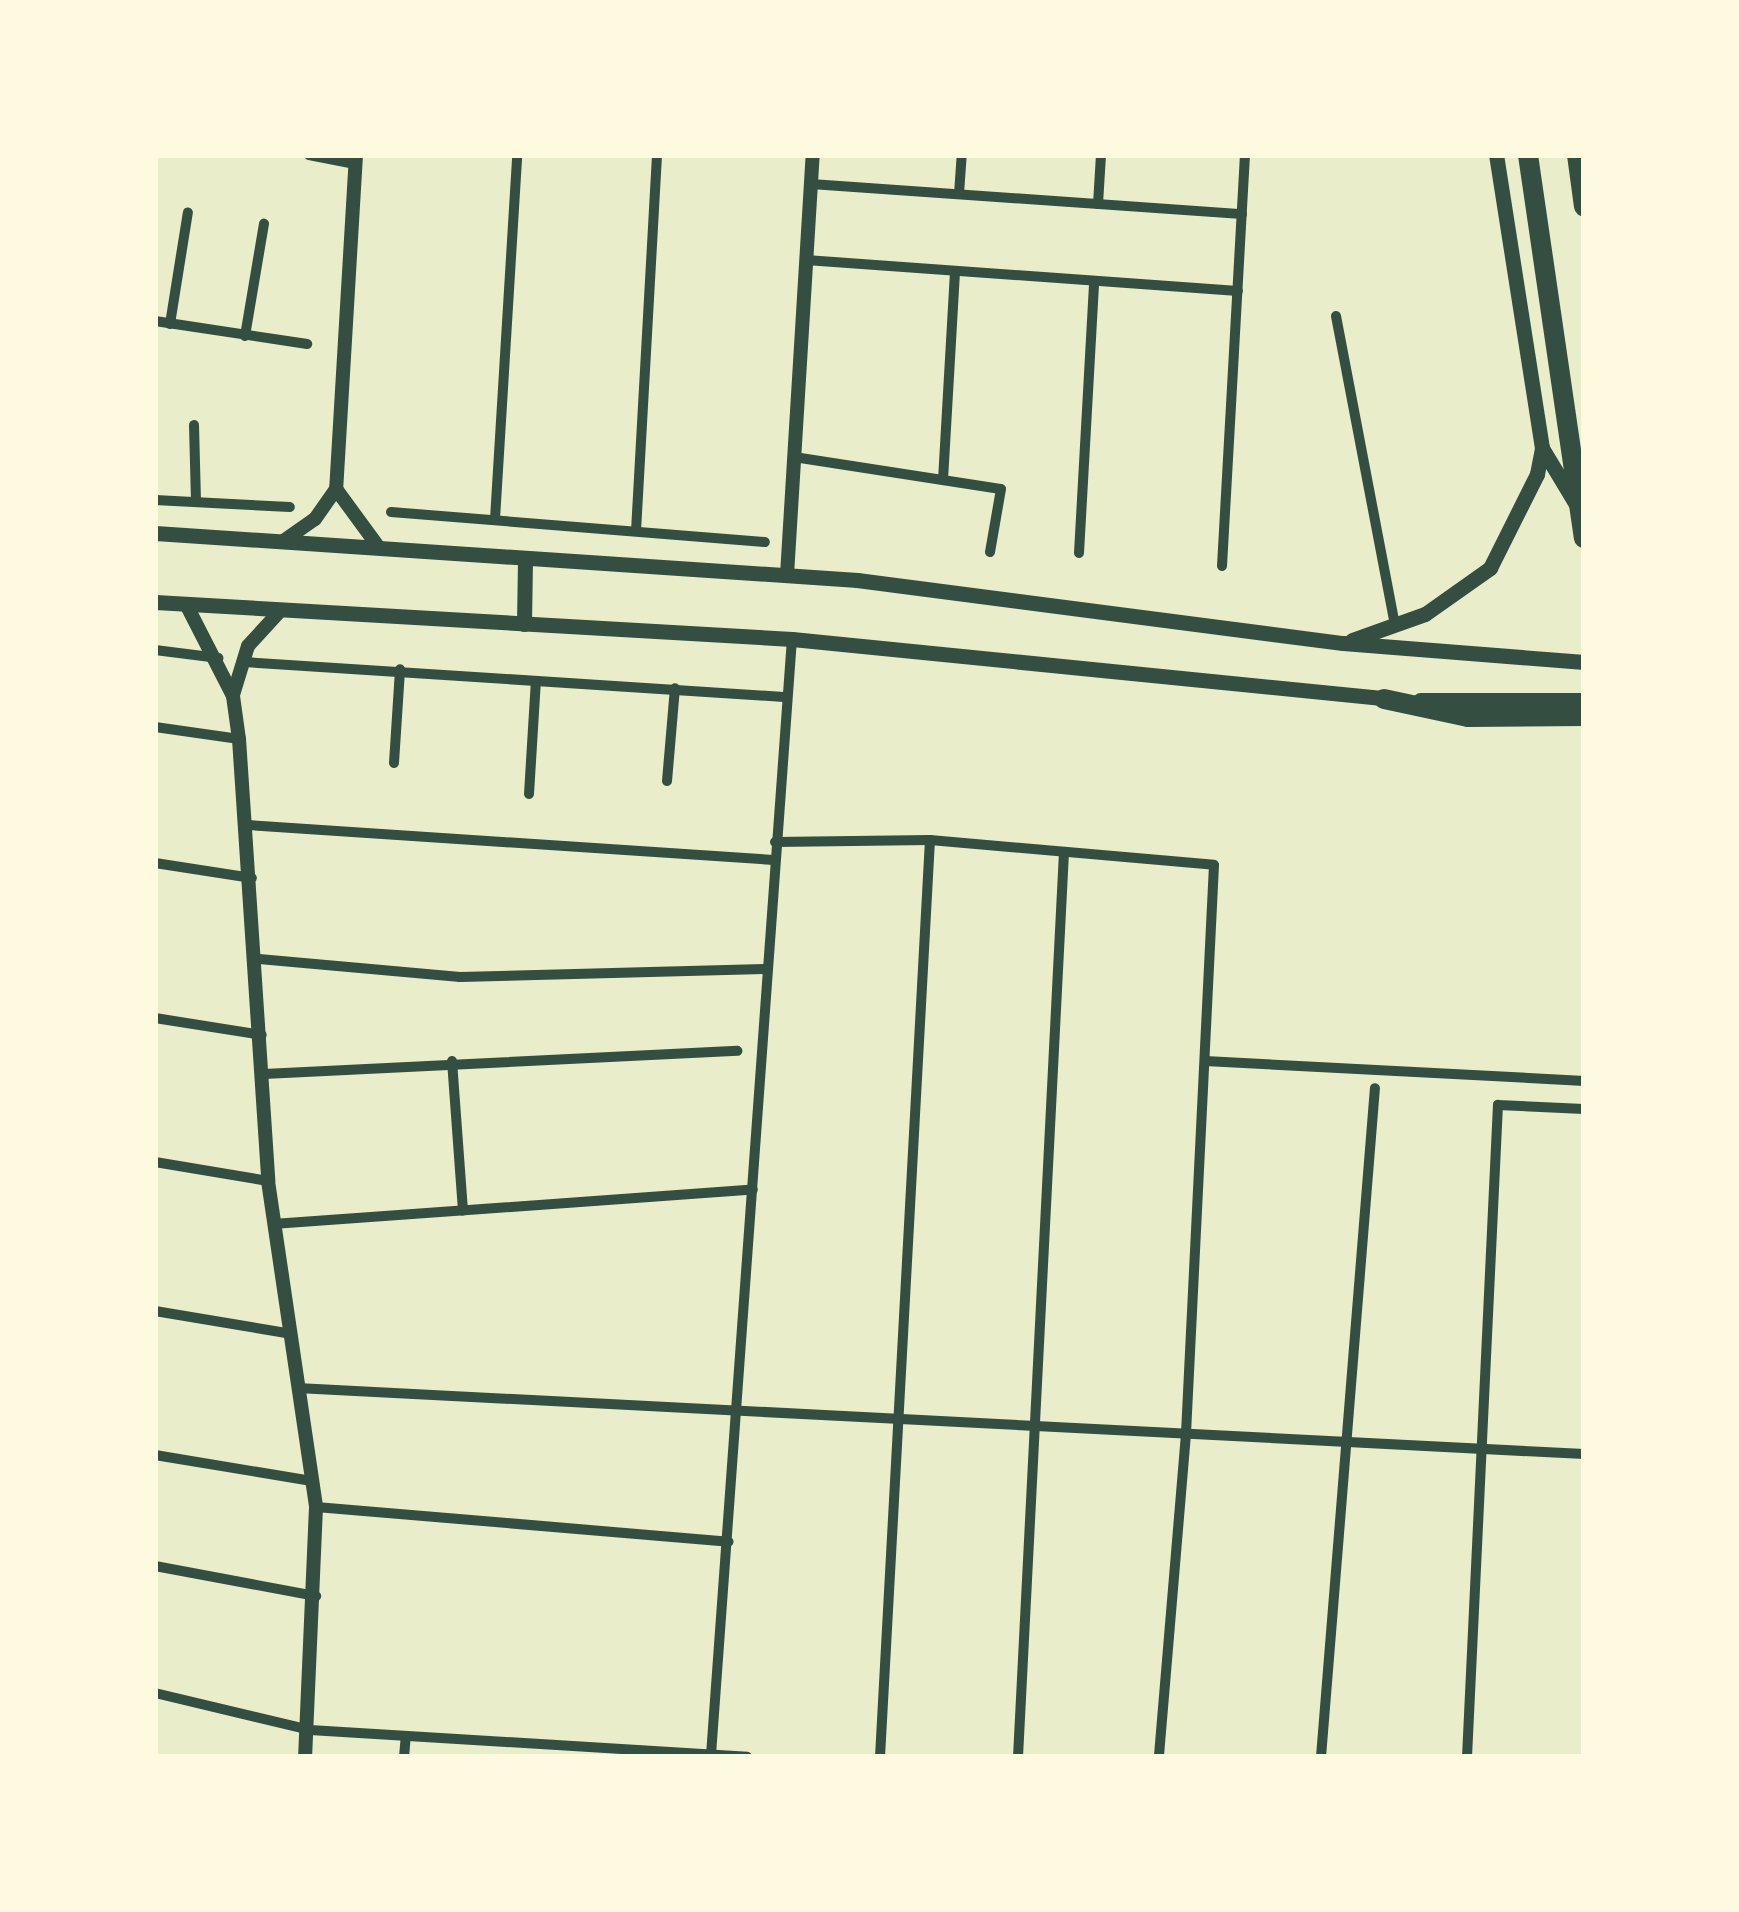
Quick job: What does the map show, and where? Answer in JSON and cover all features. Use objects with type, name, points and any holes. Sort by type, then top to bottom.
[{"type":"highway","points":[[1528,155],[1584,538]]},
{"type":"highway","points":[[1576,155],[1583,200]]},
{"type":"highway","points":[[1384,698],[1468,716],[1584,716]]},
{"type":"main road","points":[[1496,155],[1542,448],[1584,517]]},
{"type":"main road","points":[[1343,643],[1395,625],[1490,568],[1526,511],[1542,448]]},
{"type":"main road","points":[[155,533],[786,575],[1343,643],[1584,662]]},
{"type":"main road","points":[[524,624],[525,558]]},
{"type":"main road","points":[[155,602],[792,639],[1384,698],[1584,700]]},
{"type":"street","points":[[282,542],[315,519],[336,489],[356,159],[309,155]]},
{"type":"street","points":[[495,519],[517,155]]},
{"type":"street","points":[[636,532],[657,155]]},
{"type":"street","points":[[786,575],[813,155]]},
{"type":"street","points":[[960,194],[962,155]]},
{"type":"street","points":[[1098,204],[1101,155]]},
{"type":"street","points":[[1222,566],[1245,155]]},
{"type":"street","points":[[811,184],[1242,214]]},
{"type":"street","points":[[170,324],[188,212]]},
{"type":"street","points":[[244,336],[264,224]]},
{"type":"street","points":[[806,260],[1238,291]]},
{"type":"street","points":[[943,480],[955,271]]},
{"type":"street","points":[[1079,554],[1094,281]]},
{"type":"street","points":[[1336,316],[1395,625]]},
{"type":"street","points":[[155,321],[307,344]]},
{"type":"street","points":[[194,425],[196,502]]},
{"type":"street","points":[[794,457],[1001,489],[990,552]]},
{"type":"street","points":[[336,489],[376,545]]},
{"type":"street","points":[[155,500],[290,507]]},
{"type":"street","points":[[391,512],[765,542]]},
{"type":"street","points":[[186,604],[218,658],[233,696],[239,739],[260,959],[268,1181],[286,1333],[316,1507],[318,1596],[305,1757]]},
{"type":"street","points":[[233,696],[244,662],[281,610]]},
{"type":"street","points":[[711,1755],[740,1411],[774,842],[792,639]]},
{"type":"street","points":[[155,650],[218,658]]},
{"type":"street","points":[[244,662],[400,668],[784,697]]},
{"type":"street","points":[[394,763],[400,668]]},
{"type":"street","points":[[529,794],[536,680]]},
{"type":"street","points":[[667,781],[675,688]]},
{"type":"street","points":[[155,727],[239,739]]},
{"type":"street","points":[[247,824],[774,860]]},
{"type":"street","points":[[774,842],[930,840],[1214,865],[1186,1434],[1159,1757]]},
{"type":"street","points":[[880,1757],[894,1419],[930,840]]},
{"type":"street","points":[[1018,1757],[1064,852]]},
{"type":"street","points":[[155,863],[252,878]]},
{"type":"street","points":[[260,959],[460,976],[767,969]]},
{"type":"street","points":[[155,1018],[262,1035]]},
{"type":"street","points":[[264,1074],[452,1061],[737,1051]]},
{"type":"street","points":[[452,1061],[463,1211]]},
{"type":"street","points":[[1204,1061],[1584,1080]]},
{"type":"street","points":[[1321,1757],[1342,1442],[1376,1088]]},
{"type":"street","points":[[1467,1757],[1488,1449],[1498,1105],[1584,1109]]},
{"type":"street","points":[[155,1162],[268,1181]]},
{"type":"street","points":[[273,1224],[753,1190]]},
{"type":"street","points":[[155,1311],[286,1333]]},
{"type":"street","points":[[297,1388],[1584,1454]]},
{"type":"street","points":[[155,1456],[312,1481]]},
{"type":"street","points":[[316,1507],[729,1542]]},
{"type":"street","points":[[155,1566],[318,1596]]},
{"type":"street","points":[[155,1693],[310,1730],[547,1751],[746,1757]]},
{"type":"street","points":[[404,1757],[406,1736]]}]
